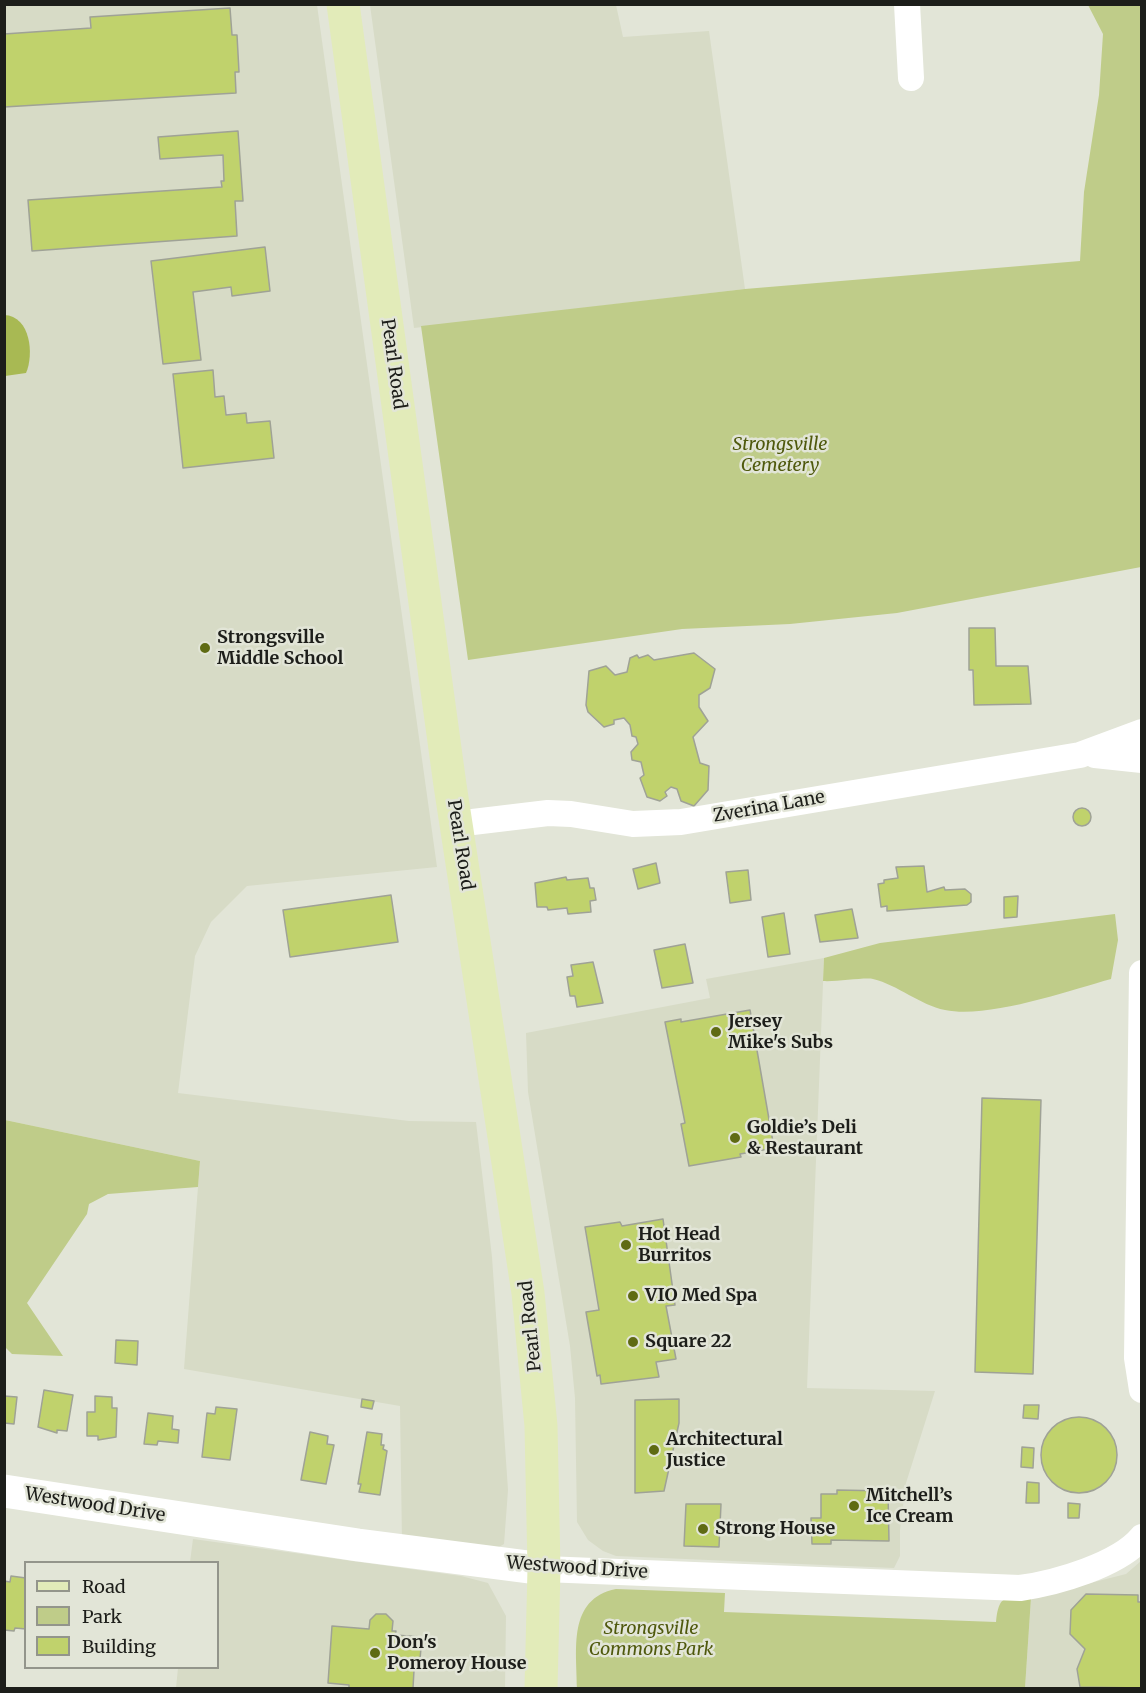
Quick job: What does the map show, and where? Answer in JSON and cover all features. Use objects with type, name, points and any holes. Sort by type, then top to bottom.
[{"type":"main road","name":"Pearl Road","points":[[343,4],[456,824],[528,1293],[541,1426],[544,1569],[541,1689]]},
{"type":"street","points":[[907,4],[911,78]]},
{"type":"street","name":"Zverina Lane","points":[[1080,755],[1142,732]]},
{"type":"street","name":"Zverina Lane","points":[[456,824],[548,813],[571,814],[633,824],[681,822],[1080,755],[1112,755],[1142,760]]},
{"type":"street","points":[[1142,973],[1137,1358],[1142,1390]]},
{"type":"street","name":"Westwood Drive","points":[[4,1491],[358,1545],[544,1569],[1020,1588],[1057,1579],[1112,1559],[1142,1537]]},
{"type":"shaded area","points":[[5,5],[317,5],[437,867],[247,886],[211,922],[195,956],[178,1093],[409,1121],[476,1122],[492,1257],[508,1490],[504,1544],[492,1551],[402,1542],[400,1406],[184,1369],[200,1161],[5,1120]]},
{"type":"shaded area","points":[[370,5],[616,5],[623,37],[709,31],[745,289],[414,328]]},
{"type":"shaded area","points":[[4,315],[13,317],[25,329],[30,347],[26,373],[5,376]]},
{"type":"shaded area","points":[[824,958],[807,1388],[935,1391],[906,1483],[900,1530],[900,1556],[894,1568],[616,1556],[603,1551],[588,1540],[577,1522],[575,1398],[570,1346],[528,1092],[526,1033],[710,998],[706,979]]},
{"type":"shaded area","points":[[193,1539],[461,1576],[488,1583],[506,1616],[505,1688],[176,1688],[178,1669],[219,1669],[219,1561],[190,1561]]},
{"type":"shaded area","points":[[1141,1561],[1141,1688],[1025,1688],[1031,1598],[1126,1574]]},
{"type":"green space","name":"Strongsville Cemetery","points":[[1088,5],[1141,5],[1141,567],[897,613],[790,624],[682,629],[468,660],[421,326],[745,289],[1080,261],[1084,192],[1099,95],[1103,34]]},
{"type":"green space","points":[[1115,914],[1118,940],[1111,979],[1028,1002],[983,1011],[963,1012],[945,1010],[927,1004],[873,979],[823,981],[824,958],[880,943]]},
{"type":"green space","points":[[5,1120],[200,1161],[198,1187],[108,1194],[89,1204],[87,1214],[27,1303],[63,1356],[12,1354],[5,1347]]},
{"type":"green space","name":"Strongsville Commons Park","points":[[616,1589],[725,1593],[724,1612],[996,1622],[999,1606],[1005,1599],[1031,1598],[1025,1688],[577,1688],[576,1643],[582,1615],[589,1603],[600,1595]]},
{"type":"building","points":[[230,8],[232,35],[237,35],[239,72],[235,72],[236,93],[4,107],[4,34],[91,28],[90,17]]},
{"type":"building","points":[[238,131],[243,201],[235,201],[237,236],[32,251],[28,200],[222,187],[221,181],[224,181],[223,155],[160,159],[158,137]]},
{"type":"building","points":[[265,247],[270,291],[232,296],[231,287],[193,292],[201,360],[163,364],[151,261]]},
{"type":"building","points":[[213,370],[215,397],[224,396],[226,415],[246,413],[247,423],[270,421],[274,458],[183,468],[173,374]]},
{"type":"building","points":[[969,628],[995,628],[996,666],[1028,666],[1031,704],[974,705],[973,670],[969,670]]},
{"type":"building","points":[[694,653],[715,669],[710,688],[699,695],[699,707],[708,721],[693,737],[700,763],[709,766],[708,790],[694,806],[681,801],[677,789],[671,787],[665,792],[667,796],[660,801],[647,797],[640,778],[644,775],[641,762],[632,760],[631,752],[638,744],[636,737],[632,736],[630,725],[624,718],[614,720],[614,724],[604,727],[588,712],[586,705],[589,671],[606,666],[615,675],[627,672],[630,658],[637,655],[639,658],[648,655],[654,660]]},
{"type":"building","points":[[1082,808],[1088,811],[1091,817],[1088,823],[1082,826],[1076,823],[1073,817],[1076,811]]},
{"type":"building","points":[[656,863],[660,883],[638,889],[633,869]]},
{"type":"building","points":[[924,866],[927,892],[944,887],[945,890],[965,889],[971,894],[971,902],[967,905],[887,911],[887,906],[881,907],[878,884],[884,883],[884,880],[898,878],[896,867]]},
{"type":"building","points":[[748,870],[751,900],[730,903],[726,872]]},
{"type":"building","points":[[566,877],[567,880],[588,878],[590,888],[594,888],[596,900],[590,901],[591,912],[568,914],[567,908],[548,910],[547,907],[537,907],[535,883]]},
{"type":"building","points":[[391,895],[398,942],[290,957],[283,910]]},
{"type":"building","points":[[1018,896],[1017,917],[1004,918],[1004,897]]},
{"type":"building","points":[[852,909],[858,938],[820,942],[815,915]]},
{"type":"building","points":[[784,913],[790,954],[768,957],[762,917]]},
{"type":"building","points":[[685,944],[693,983],[662,988],[654,950]]},
{"type":"building","points":[[593,962],[603,1003],[577,1007],[575,996],[570,996],[567,977],[573,976],[571,965]]},
{"type":"building","points":[[750,1010],[774,1148],[740,1154],[741,1157],[689,1166],[681,1124],[685,1123],[665,1022],[681,1019],[681,1022]]},
{"type":"building","points":[[982,1098],[1041,1100],[1033,1374],[975,1372]]},
{"type":"building","points":[[663,1219],[675,1305],[666,1306],[676,1359],[656,1362],[659,1377],[601,1384],[600,1375],[597,1376],[586,1312],[599,1310],[585,1227],[620,1222],[622,1226]]},
{"type":"building","points":[[116,1340],[138,1341],[137,1365],[115,1363]]},
{"type":"building","points":[[44,1390],[73,1395],[67,1431],[57,1430],[57,1433],[38,1427]]},
{"type":"building","points":[[4,1396],[17,1397],[14,1424],[4,1423]]},
{"type":"building","points":[[95,1396],[112,1397],[112,1408],[117,1408],[116,1437],[98,1440],[98,1436],[87,1436],[87,1412],[95,1412]]},
{"type":"building","points":[[362,1399],[374,1401],[372,1409],[361,1407]]},
{"type":"building","points":[[679,1399],[679,1423],[664,1491],[635,1493],[635,1400]]},
{"type":"building","points":[[1024,1405],[1039,1405],[1038,1419],[1023,1418]]},
{"type":"building","points":[[216,1407],[237,1409],[230,1460],[202,1457],[207,1413],[215,1414]]},
{"type":"building","points":[[148,1413],[173,1416],[172,1429],[179,1430],[178,1443],[158,1441],[157,1445],[144,1444]]},
{"type":"building","points":[[1079,1417],[1093,1420],[1106,1428],[1114,1441],[1117,1455],[1114,1469],[1106,1482],[1093,1490],[1079,1493],[1065,1490],[1052,1482],[1044,1469],[1041,1455],[1044,1441],[1052,1428],[1065,1420]]},
{"type":"building","points":[[310,1432],[328,1436],[327,1444],[334,1445],[326,1484],[301,1480]]},
{"type":"building","points":[[367,1432],[382,1434],[381,1445],[384,1445],[383,1449],[387,1451],[380,1495],[359,1492],[361,1484],[358,1484]]},
{"type":"building","points":[[1022,1447],[1034,1448],[1033,1468],[1021,1467]]},
{"type":"building","points":[[1027,1482],[1039,1483],[1039,1503],[1026,1503]]},
{"type":"building","name":"Mitchell’s Ice Cream","points":[[837,1490],[888,1491],[889,1541],[831,1540],[831,1544],[812,1544],[811,1518],[821,1518],[821,1494],[837,1494]]},
{"type":"building","points":[[1068,1503],[1080,1504],[1079,1518],[1068,1518]]},
{"type":"building","points":[[686,1504],[721,1504],[719,1547],[684,1546]]},
{"type":"building","points":[[11,1576],[24,1578],[24,1629],[15,1628],[14,1631],[4,1630],[4,1581],[10,1582]]},
{"type":"building","points":[[1086,1594],[1138,1595],[1138,1602],[1142,1602],[1142,1688],[1080,1687],[1077,1669],[1085,1649],[1070,1634],[1071,1610]]},
{"type":"building","name":"Don's Pomeroy House","points":[[376,1614],[386,1614],[393,1621],[392,1631],[396,1631],[395,1635],[422,1637],[419,1670],[414,1670],[413,1688],[349,1688],[349,1685],[328,1683],[332,1626],[369,1629],[370,1620]]},
{"type":"place","name":"Strongsville Middle School","points":[[205,648]]},
{"type":"place","name":"Jersey Mike's Subs","points":[[716,1032]]},
{"type":"place","name":"Goldie’s Deli & Restaurant","points":[[735,1138]]},
{"type":"place","name":"Hot Head Burritos","points":[[626,1245]]},
{"type":"place","name":"VIO Med Spa","points":[[633,1296]]},
{"type":"place","name":"Square 22","points":[[633,1342]]},
{"type":"place","name":"Architectural Justice","points":[[654,1450]]},
{"type":"place","name":"Mitchell’s Ice Cream","points":[[854,1506]]},
{"type":"place","name":"Strong House","points":[[703,1529]]},
{"type":"place","name":"Don's Pomeroy House","points":[[375,1653]]}]
